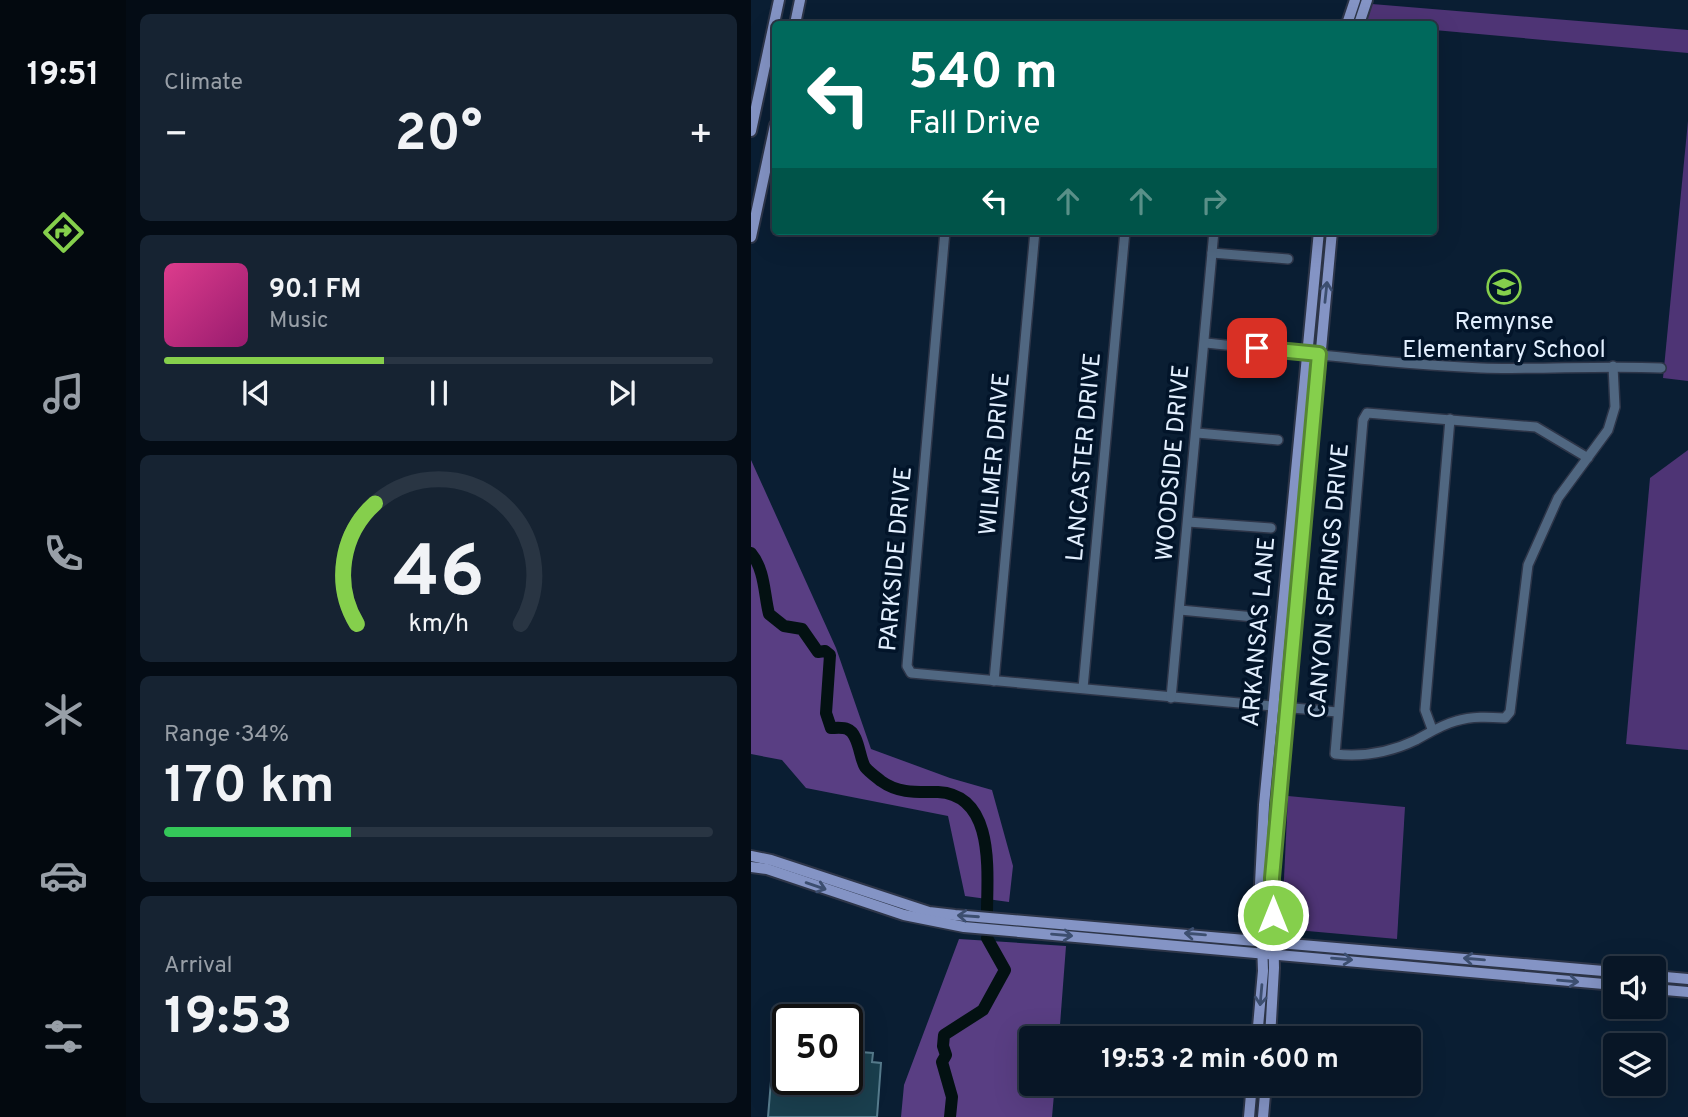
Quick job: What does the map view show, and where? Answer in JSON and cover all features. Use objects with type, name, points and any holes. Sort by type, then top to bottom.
[{"type":"main road","points":[[775,21],[779,0]]},
{"type":"main road","points":[[796,21],[800,0]]},
{"type":"main road","points":[[1348,21],[1355,0]]},
{"type":"main road","points":[[1360,21],[1367,0]]},
{"type":"main road","points":[[751,131],[772,33]]},
{"type":"main road","points":[[751,237],[772,139]]},
{"type":"main road","name":"ARKANSAS LANE","points":[[1258,1026],[1268,947],[1287,708],[1314,353],[1319,235]]},
{"type":"main road","name":"ARKANSAS LANE","points":[[1270,1026],[1268,947],[1260,884],[1274,706],[1314,353],[1331,235]]},
{"type":"main road","points":[[751,856],[784,864],[929,912],[1268,947],[1402,965],[1603,984]]},
{"type":"main road","points":[[751,867],[767,869],[904,915],[941,924],[1268,947],[1403,953],[1603,971]]},
{"type":"main road","points":[[1402,965],[1403,953]]},
{"type":"main road","points":[[1533,964],[1533,978]]},
{"type":"main road","points":[[1666,977],[1688,979]]},
{"type":"main road","points":[[1666,990],[1688,992]]},
{"type":"main road","points":[[1249,1117],[1251,1096]]},
{"type":"main road","points":[[1263,1117],[1265,1096]]},
{"type":"street","name":"PARKSIDE DRIVE","points":[[945,235],[907,666],[911,673],[1337,712]]},
{"type":"street","name":"WILMER DRIVE","points":[[994,681],[1035,235]]},
{"type":"street","name":"LANCASTER DRIVE","points":[[1083,688],[1125,235]]},
{"type":"street","name":"WOODSIDE DRIVE","points":[[1171,698],[1214,235]]},
{"type":"street","points":[[1212,253],[1288,259]]},
{"type":"street","points":[[1205,344],[1478,368],[1661,368]]},
{"type":"street","points":[[1588,458],[1536,427],[1450,419],[1425,710],[1432,729],[1459,720],[1505,718],[1511,712],[1528,565],[1558,498],[1588,458],[1608,430],[1615,407],[1613,366]]},
{"type":"street","name":"CANYON SPRINGS DRIVE","points":[[1432,729],[1389,751],[1349,756],[1335,754],[1363,420],[1367,413],[1450,419]]},
{"type":"street","points":[[1197,433],[1278,440]]},
{"type":"street","points":[[1188,522],[1271,528]]},
{"type":"street","points":[[1180,610],[1265,618]]},
{"type":"shaded area","points":[[1372,4],[1688,30],[1688,53],[1437,30],[1437,21],[1365,21]]},
{"type":"shaded area","points":[[1688,121],[1688,381],[1663,378]]},
{"type":"shaded area","points":[[1688,450],[1688,750],[1626,744],[1650,478]]},
{"type":"shaded area","points":[[751,460],[836,648],[871,749],[950,778],[992,790],[1013,866],[1009,902],[965,896],[948,816],[806,788],[782,760],[751,754]]},
{"type":"shaded area","points":[[1288,796],[1405,807],[1397,939],[1285,929],[1282,919]]},
{"type":"shaded area","points":[[959,939],[1066,946],[1060,1026],[1019,1026],[1019,1096],[1054,1096],[1052,1117],[901,1117],[904,1085]]},
{"type":"building","points":[[863,1052],[873,1053],[872,1062],[881,1063],[877,1117],[768,1117],[772,1069],[772,1095],[863,1095]]},
{"type":"waterway","points":[[751,553],[762,574],[769,614],[784,626],[802,629],[818,652],[825,651],[830,655],[826,713],[831,728],[851,731],[865,767],[888,785],[909,791],[957,796],[970,807],[979,821],[984,839],[987,858],[987,913]]},
{"type":"waterway","points":[[950,1117],[952,1097],[942,1062],[946,1055],[944,1035],[983,1010],[1005,970],[987,938]]},
{"type":"place","name":"Remynse Elementary School","points":[[1504,287]]},
{"type":"route","points":[[1257,348],[1319,354],[1272,878],[1273,915]]}]
